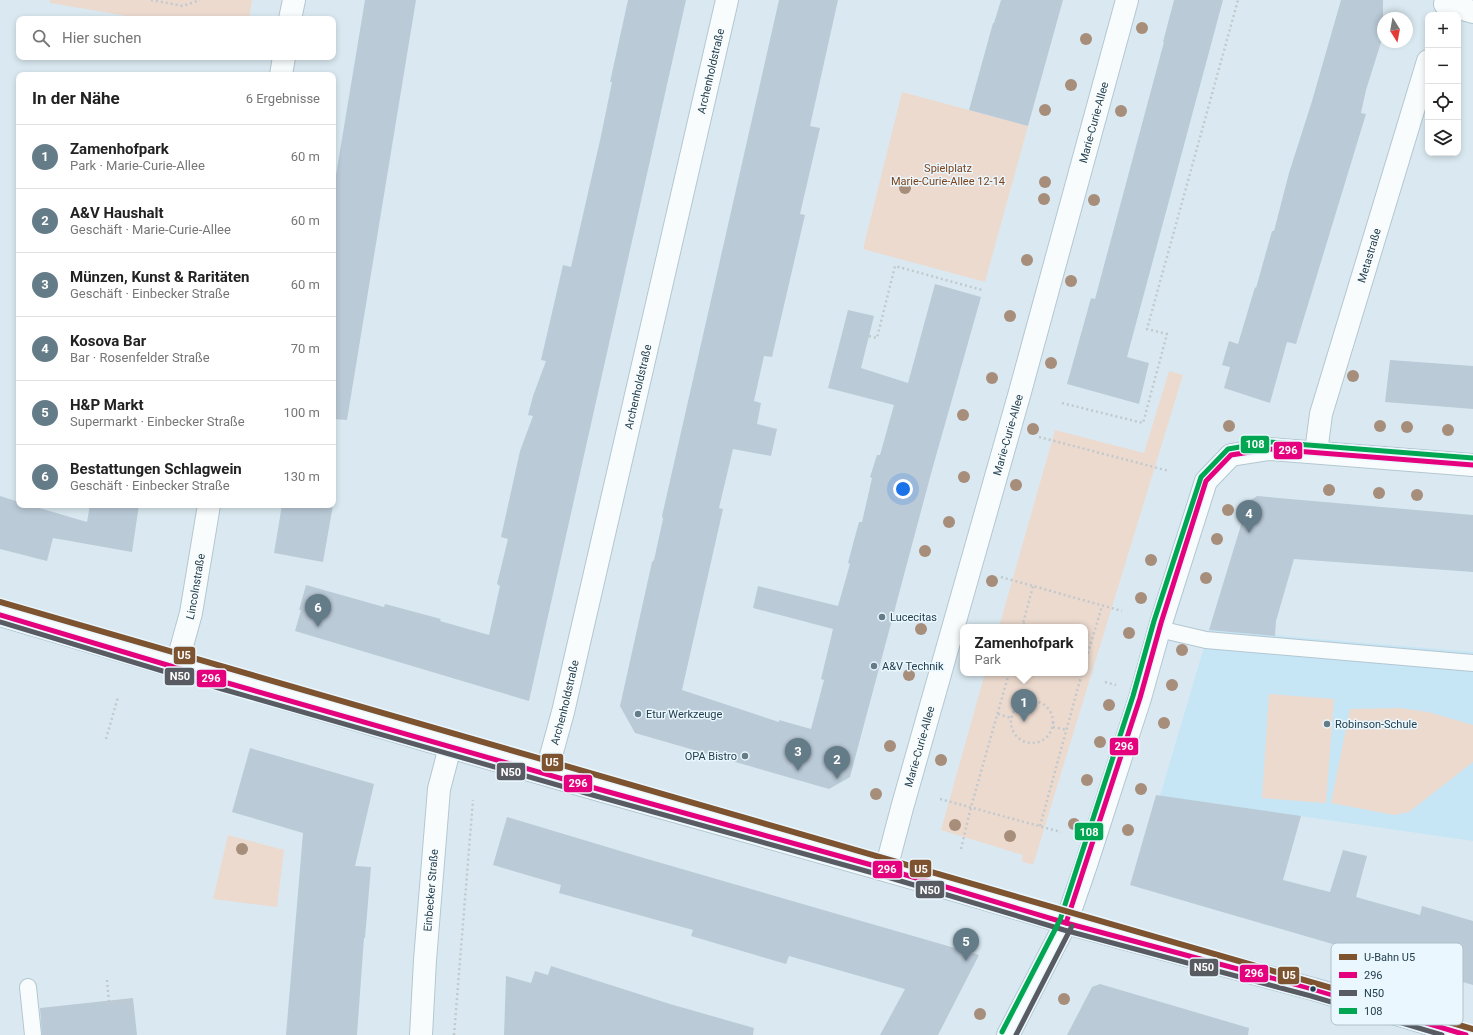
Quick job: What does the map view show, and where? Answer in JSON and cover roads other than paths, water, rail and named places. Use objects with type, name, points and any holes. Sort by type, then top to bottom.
[{"type":"street","points":[[291,16],[294,0]]},
{"type":"street","name":"Archenholdstraße","points":[[546,774],[563,712],[585,619],[727,0]]},
{"type":"street","name":"Marie-Curie-Allee","points":[[886,869],[1020,392],[1127,0]]},
{"type":"street","points":[[1444,6],[1473,12]]},
{"type":"street","points":[[282,72],[284,60]]},
{"type":"street","name":"Metastraße","points":[[1316,452],[1323,408],[1425,71]]},
{"type":"street","points":[[1008,1035],[1066,923],[1137,705],[1159,629],[1206,481],[1231,455],[1268,449],[1473,465]]},
{"type":"street","name":"Lincolnstraße","points":[[176,667],[191,613],[208,508]]},
{"type":"street","points":[[0,615],[450,747],[886,869],[1066,923],[1331,994]]},
{"type":"street","name":"Einbecker Straße","points":[[421,1035],[438,789],[450,747]]},
{"type":"street","points":[[1433,1025],[1466,1035]]},
{"type":"lane","points":[[1159,629],[1206,640],[1473,662]]},
{"type":"lane","points":[[28,987],[33,1035]]},
{"type":"metro line","name":"U5","points":[[0,602],[1331,988]]},
{"type":"metro line","name":"U5","points":[[1459,1025],[1473,1029]]},
{"type":"place","name":"Kosova Bar","points":[[1249,533]]},
{"type":"place","name":"Lucecitas","points":[[882,617]]},
{"type":"place","name":"Bestattungen Schlagwein","points":[[318,627]]},
{"type":"place","name":"A&V Technik","points":[[874,666]]},
{"type":"place","name":"Etur Werkzeuge","points":[[638,714]]},
{"type":"place","name":"Zamenhofpark","points":[[1024,722]]},
{"type":"place","name":"Robinson-Schule","points":[[1327,724]]},
{"type":"place","name":"OPA Bistro","points":[[745,756]]},
{"type":"place","name":"Münzen, Kunst & Raritäten","points":[[798,771]]},
{"type":"place","name":"A&V Haushalt","points":[[837,779]]},
{"type":"place","name":"H&P Markt","points":[[966,961]]},
{"type":"park label","name":"Spielplatz Marie-Curie-Allee 12-14","points":[[948,174]]}]
